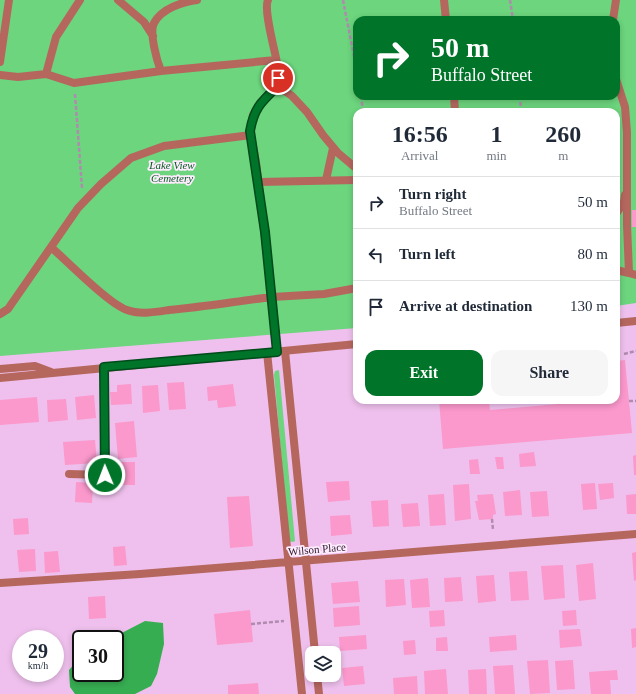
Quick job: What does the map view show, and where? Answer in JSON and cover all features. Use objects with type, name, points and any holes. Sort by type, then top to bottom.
[{"type":"street","points":[[0,62],[9,0]]},
{"type":"street","points":[[46,74],[56,37],[80,0]]},
{"type":"street","points":[[118,0],[144,22],[153,36]]},
{"type":"street","points":[[161,71],[153,36],[154,23],[166,10],[184,2],[197,0]]},
{"type":"street","points":[[444,0],[446,16]]},
{"type":"street","points":[[614,16],[616,0]]},
{"type":"street","points":[[267,1],[268,18],[276,60],[278,86],[260,104],[253,116],[251,135],[272,297],[281,351],[306,561],[314,646]]},
{"type":"street","points":[[0,75],[18,77],[46,74],[74,83],[161,71],[276,60]]},
{"type":"street","points":[[278,86],[292,96],[307,112],[333,148],[353,165]]},
{"type":"street","points":[[620,91],[625,107],[628,183],[627,224],[633,274],[620,271]]},
{"type":"street","points":[[0,314],[8,309],[83,203],[101,184],[131,158],[164,146],[251,135]]},
{"type":"street","points":[[326,180],[333,148]]},
{"type":"street","points":[[258,182],[353,180]]},
{"type":"street","points":[[620,208],[624,202],[628,183]]},
{"type":"street","points":[[52,248],[111,300],[126,310],[140,313],[272,297],[324,294],[353,289]]},
{"type":"street","points":[[620,323],[636,321]]},
{"type":"street","points":[[0,378],[353,344]]},
{"type":"street","points":[[267,352],[302,694]]},
{"type":"street","points":[[0,369],[35,366],[52,372]]},
{"type":"street","points":[[69,474],[105,475],[104,367]]},
{"type":"street","name":"Wilson Place","points":[[0,583],[306,561],[636,534]]},
{"type":"street","points":[[318,682],[319,694]]},
{"type":"path","points":[[342,0],[353,53]]},
{"type":"path","points":[[510,0],[512,16]]},
{"type":"path","points":[[74,83],[83,203]]},
{"type":"path","points":[[624,354],[636,351]]},
{"type":"path","points":[[629,401],[636,401]]},
{"type":"path","points":[[492,519],[493,530]]},
{"type":"path","points":[[251,624],[294,620]]},
{"type":"green space","name":"Lake View Cemetery","points":[[0,0],[636,0],[636,303],[620,305],[620,108],[353,108],[353,328],[0,356]]},
{"type":"green space","points":[[279,370],[295,541],[293,542],[289,541],[274,375],[275,371]]},
{"type":"green space","points":[[145,621],[163,623],[164,644],[157,674],[151,686],[135,694],[75,694],[70,687],[69,670],[72,667],[72,682],[124,682],[124,632]]},
{"type":"building","points":[[632,210],[636,210],[636,227],[632,227]]},
{"type":"building","points":[[625,360],[632,433],[443,449],[439,404],[489,404],[490,410],[558,404],[620,404],[620,361]]},
{"type":"building","points":[[184,382],[186,409],[169,410],[167,383]]},
{"type":"building","points":[[131,384],[132,404],[111,405],[110,392],[117,392],[117,385]]},
{"type":"building","points":[[233,384],[236,406],[218,408],[217,400],[208,401],[207,387]]},
{"type":"building","points":[[158,385],[160,411],[143,413],[142,386]]},
{"type":"building","points":[[94,395],[96,418],[77,420],[75,397]]},
{"type":"building","points":[[37,397],[39,422],[0,425],[0,400]]},
{"type":"building","points":[[66,399],[68,420],[48,422],[47,400]]},
{"type":"building","points":[[134,421],[137,457],[118,459],[115,423]]},
{"type":"building","points":[[95,440],[97,463],[65,465],[63,442]]},
{"type":"building","points":[[534,452],[536,466],[520,467],[519,454]]},
{"type":"building","points":[[636,455],[636,475],[634,475],[633,456]]},
{"type":"building","points":[[495,457],[503,457],[504,469],[497,469]]},
{"type":"building","points":[[478,459],[480,474],[470,474],[469,460]]},
{"type":"building","points":[[120,462],[135,462],[135,485],[121,485]]},
{"type":"building","points":[[349,481],[350,500],[328,502],[326,482]]},
{"type":"building","points":[[76,482],[93,483],[92,503],[75,502]]},
{"type":"building","points":[[595,483],[597,509],[583,510],[581,484]]},
{"type":"building","points":[[613,483],[614,498],[600,500],[598,484]]},
{"type":"building","points":[[469,484],[471,519],[455,521],[453,485]]},
{"type":"building","points":[[520,490],[522,515],[505,516],[503,492]]},
{"type":"building","points":[[547,491],[549,516],[532,517],[530,492]]},
{"type":"building","points":[[444,494],[446,525],[430,526],[428,495]]},
{"type":"building","points":[[493,494],[496,514],[493,515],[493,519],[479,520],[475,501],[478,501],[477,495]]},
{"type":"building","points":[[636,494],[636,514],[627,514],[626,495]]},
{"type":"building","points":[[249,496],[253,546],[230,548],[227,497]]},
{"type":"building","points":[[388,500],[389,526],[373,527],[371,501]]},
{"type":"building","points":[[418,503],[420,526],[403,527],[401,504]]},
{"type":"building","points":[[350,515],[352,534],[331,536],[330,516]]},
{"type":"building","points":[[28,518],[29,534],[14,535],[13,519]]},
{"type":"building","points":[[125,546],[127,565],[114,566],[113,547]]},
{"type":"building","points":[[35,549],[36,571],[19,572],[17,550]]},
{"type":"building","points":[[58,551],[60,572],[45,573],[44,552]]},
{"type":"building","points":[[636,552],[636,580],[634,581],[632,553]]},
{"type":"building","points":[[593,563],[596,599],[579,601],[576,565]]},
{"type":"building","points":[[563,565],[565,598],[544,600],[541,566]]},
{"type":"building","points":[[527,571],[529,600],[511,601],[509,572]]},
{"type":"building","points":[[494,575],[496,601],[478,603],[476,576]]},
{"type":"building","points":[[461,577],[463,601],[445,602],[444,578]]},
{"type":"building","points":[[428,578],[430,607],[412,608],[410,580]]},
{"type":"building","points":[[404,579],[406,605],[386,607],[385,580]]},
{"type":"building","points":[[358,581],[360,602],[333,604],[331,583]]},
{"type":"building","points":[[105,596],[106,618],[89,619],[88,597]]},
{"type":"building","points":[[359,606],[360,625],[334,627],[333,608]]},
{"type":"building","points":[[250,610],[253,642],[217,645],[214,614]]},
{"type":"building","points":[[444,610],[445,626],[430,627],[429,611]]},
{"type":"building","points":[[576,610],[577,625],[563,626],[562,611]]},
{"type":"building","points":[[636,628],[636,647],[632,648],[631,629]]},
{"type":"building","points":[[580,629],[582,646],[560,648],[559,630]]},
{"type":"building","points":[[366,635],[367,649],[341,651],[339,637]]},
{"type":"building","points":[[516,635],[517,650],[490,652],[489,637]]},
{"type":"building","points":[[447,637],[448,651],[436,651],[436,638]]},
{"type":"building","points":[[415,640],[416,654],[404,655],[403,641]]},
{"type":"building","points":[[548,660],[550,693],[530,694],[527,661]]},
{"type":"building","points":[[573,660],[575,689],[557,690],[555,661]]},
{"type":"building","points":[[513,665],[515,694],[495,694],[493,666]]},
{"type":"building","points":[[363,666],[365,684],[344,686],[342,668]]},
{"type":"building","points":[[446,669],[448,694],[425,694],[424,671]]},
{"type":"building","points":[[486,669],[487,694],[469,694],[468,670]]},
{"type":"building","points":[[617,670],[618,680],[610,680],[611,694],[591,694],[589,672]]},
{"type":"building","points":[[417,676],[418,694],[394,694],[393,678]]},
{"type":"building","points":[[258,683],[259,694],[228,694],[228,685]]},
{"type":"route","points":[[105,475],[104,367],[277,352],[265,232],[256,162],[250,131],[253,116],[260,104],[278,86],[278,78]]}]
